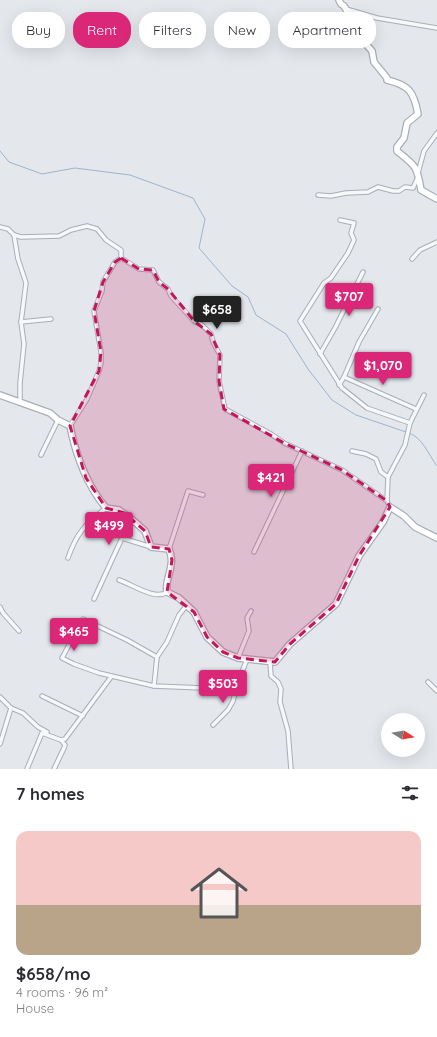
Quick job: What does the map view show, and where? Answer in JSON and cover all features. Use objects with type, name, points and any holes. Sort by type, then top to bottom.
[{"type":"street","points":[[339,0],[340,4],[344,6],[364,42],[372,51],[374,62],[387,80],[400,83],[412,94],[418,114],[407,123],[404,138],[397,151],[414,165],[418,174],[421,190],[437,199]]},
{"type":"street","points":[[344,8],[377,18],[397,20],[437,28]]},
{"type":"street","points":[[318,195],[331,196],[346,193],[368,192],[378,187],[399,191],[405,187],[414,187],[424,151],[437,133]]},
{"type":"street","points":[[340,220],[354,223],[351,233],[354,240],[348,253],[331,278],[324,283],[300,321],[338,385],[367,408],[410,423]]},
{"type":"street","points":[[14,236],[58,236],[83,226],[92,227],[97,229],[106,240],[121,250],[121,258]]},
{"type":"street","points":[[0,227],[8,229],[14,236],[18,260],[26,283],[21,322],[24,344],[20,384],[20,402]]},
{"type":"street","points":[[412,259],[420,250],[437,242]]},
{"type":"street","points":[[121,258],[115,262],[103,282],[102,291],[94,311],[101,352],[99,371],[86,399],[70,426],[74,445],[86,478],[95,495],[106,508],[119,510],[135,522],[144,531],[151,547]]},
{"type":"street","points":[[121,258],[139,269],[152,270],[158,282],[168,289],[171,296],[194,321],[202,325],[211,334],[212,342],[220,355],[219,381],[225,409],[271,434],[284,443],[342,470],[387,501],[390,507],[404,516],[415,527],[437,538]]},
{"type":"street","points":[[320,354],[335,328],[363,272]]},
{"type":"street","points":[[338,385],[344,377],[359,342],[378,308]]},
{"type":"street","points":[[21,322],[51,319]]},
{"type":"street","points":[[344,377],[416,409]]},
{"type":"street","points":[[0,395],[50,413],[58,420],[70,426]]},
{"type":"street","points":[[387,501],[388,477],[405,445],[410,423],[424,395]]},
{"type":"street","points":[[41,455],[58,420]]},
{"type":"street","points":[[254,552],[302,451]]},
{"type":"street","points":[[352,451],[366,454],[376,459],[381,472],[388,477]]},
{"type":"street","points":[[167,592],[166,585],[172,560],[169,549],[188,491],[203,495]]},
{"type":"street","points":[[167,592],[179,598],[187,605],[196,615],[201,628],[207,637],[223,652],[238,658],[270,662],[276,661],[290,644],[307,628],[334,607],[359,556],[383,522],[390,507]]},
{"type":"street","points":[[68,558],[79,533],[91,519],[106,508]]},
{"type":"street","points":[[94,599],[122,538],[151,547],[169,549]]},
{"type":"street","points":[[119,580],[147,593],[161,595],[167,592]]},
{"type":"street","points":[[154,686],[157,658],[173,629],[178,615],[187,605]]},
{"type":"street","points":[[0,607],[3,613],[20,631]]},
{"type":"street","points":[[238,658],[249,631],[247,618],[251,611]]},
{"type":"street","points":[[157,658],[127,640],[83,619],[62,658],[74,664],[111,677],[154,686],[203,688],[222,683],[237,685]]},
{"type":"street","points":[[213,725],[228,710],[234,701],[237,685],[247,659]]},
{"type":"street","points":[[270,662],[271,676],[278,682],[280,689],[280,702],[288,730],[291,769]]},
{"type":"street","points":[[63,739],[83,716],[93,700],[111,677]]},
{"type":"street","points":[[428,682],[437,691]]},
{"type":"street","points":[[42,696],[83,716]]},
{"type":"street","points":[[0,697],[11,708],[23,713],[44,731],[63,739],[65,745],[54,769]]},
{"type":"street","points":[[0,744],[11,708]]},
{"type":"street","points":[[27,769],[42,734],[63,739]]},
{"type":"highlighted area","points":[[121,258],[139,269],[153,270],[159,282],[168,289],[194,321],[211,334],[220,355],[219,381],[224,409],[284,443],[342,470],[387,501],[390,507],[359,556],[336,604],[290,644],[275,662],[238,658],[223,652],[207,637],[194,612],[167,592],[172,560],[169,549],[151,547],[145,531],[124,513],[106,508],[86,478],[70,426],[99,371],[101,352],[94,311],[103,282],[115,262]]},
{"type":"waterway","points":[[0,151],[9,162],[42,174],[75,168],[130,175],[193,198],[205,219],[199,248],[232,286],[248,297],[256,315],[286,334],[308,369],[332,400],[356,415],[406,432]]},
{"type":"waterway","points":[[409,433],[414,435],[422,442],[437,466]]}]
